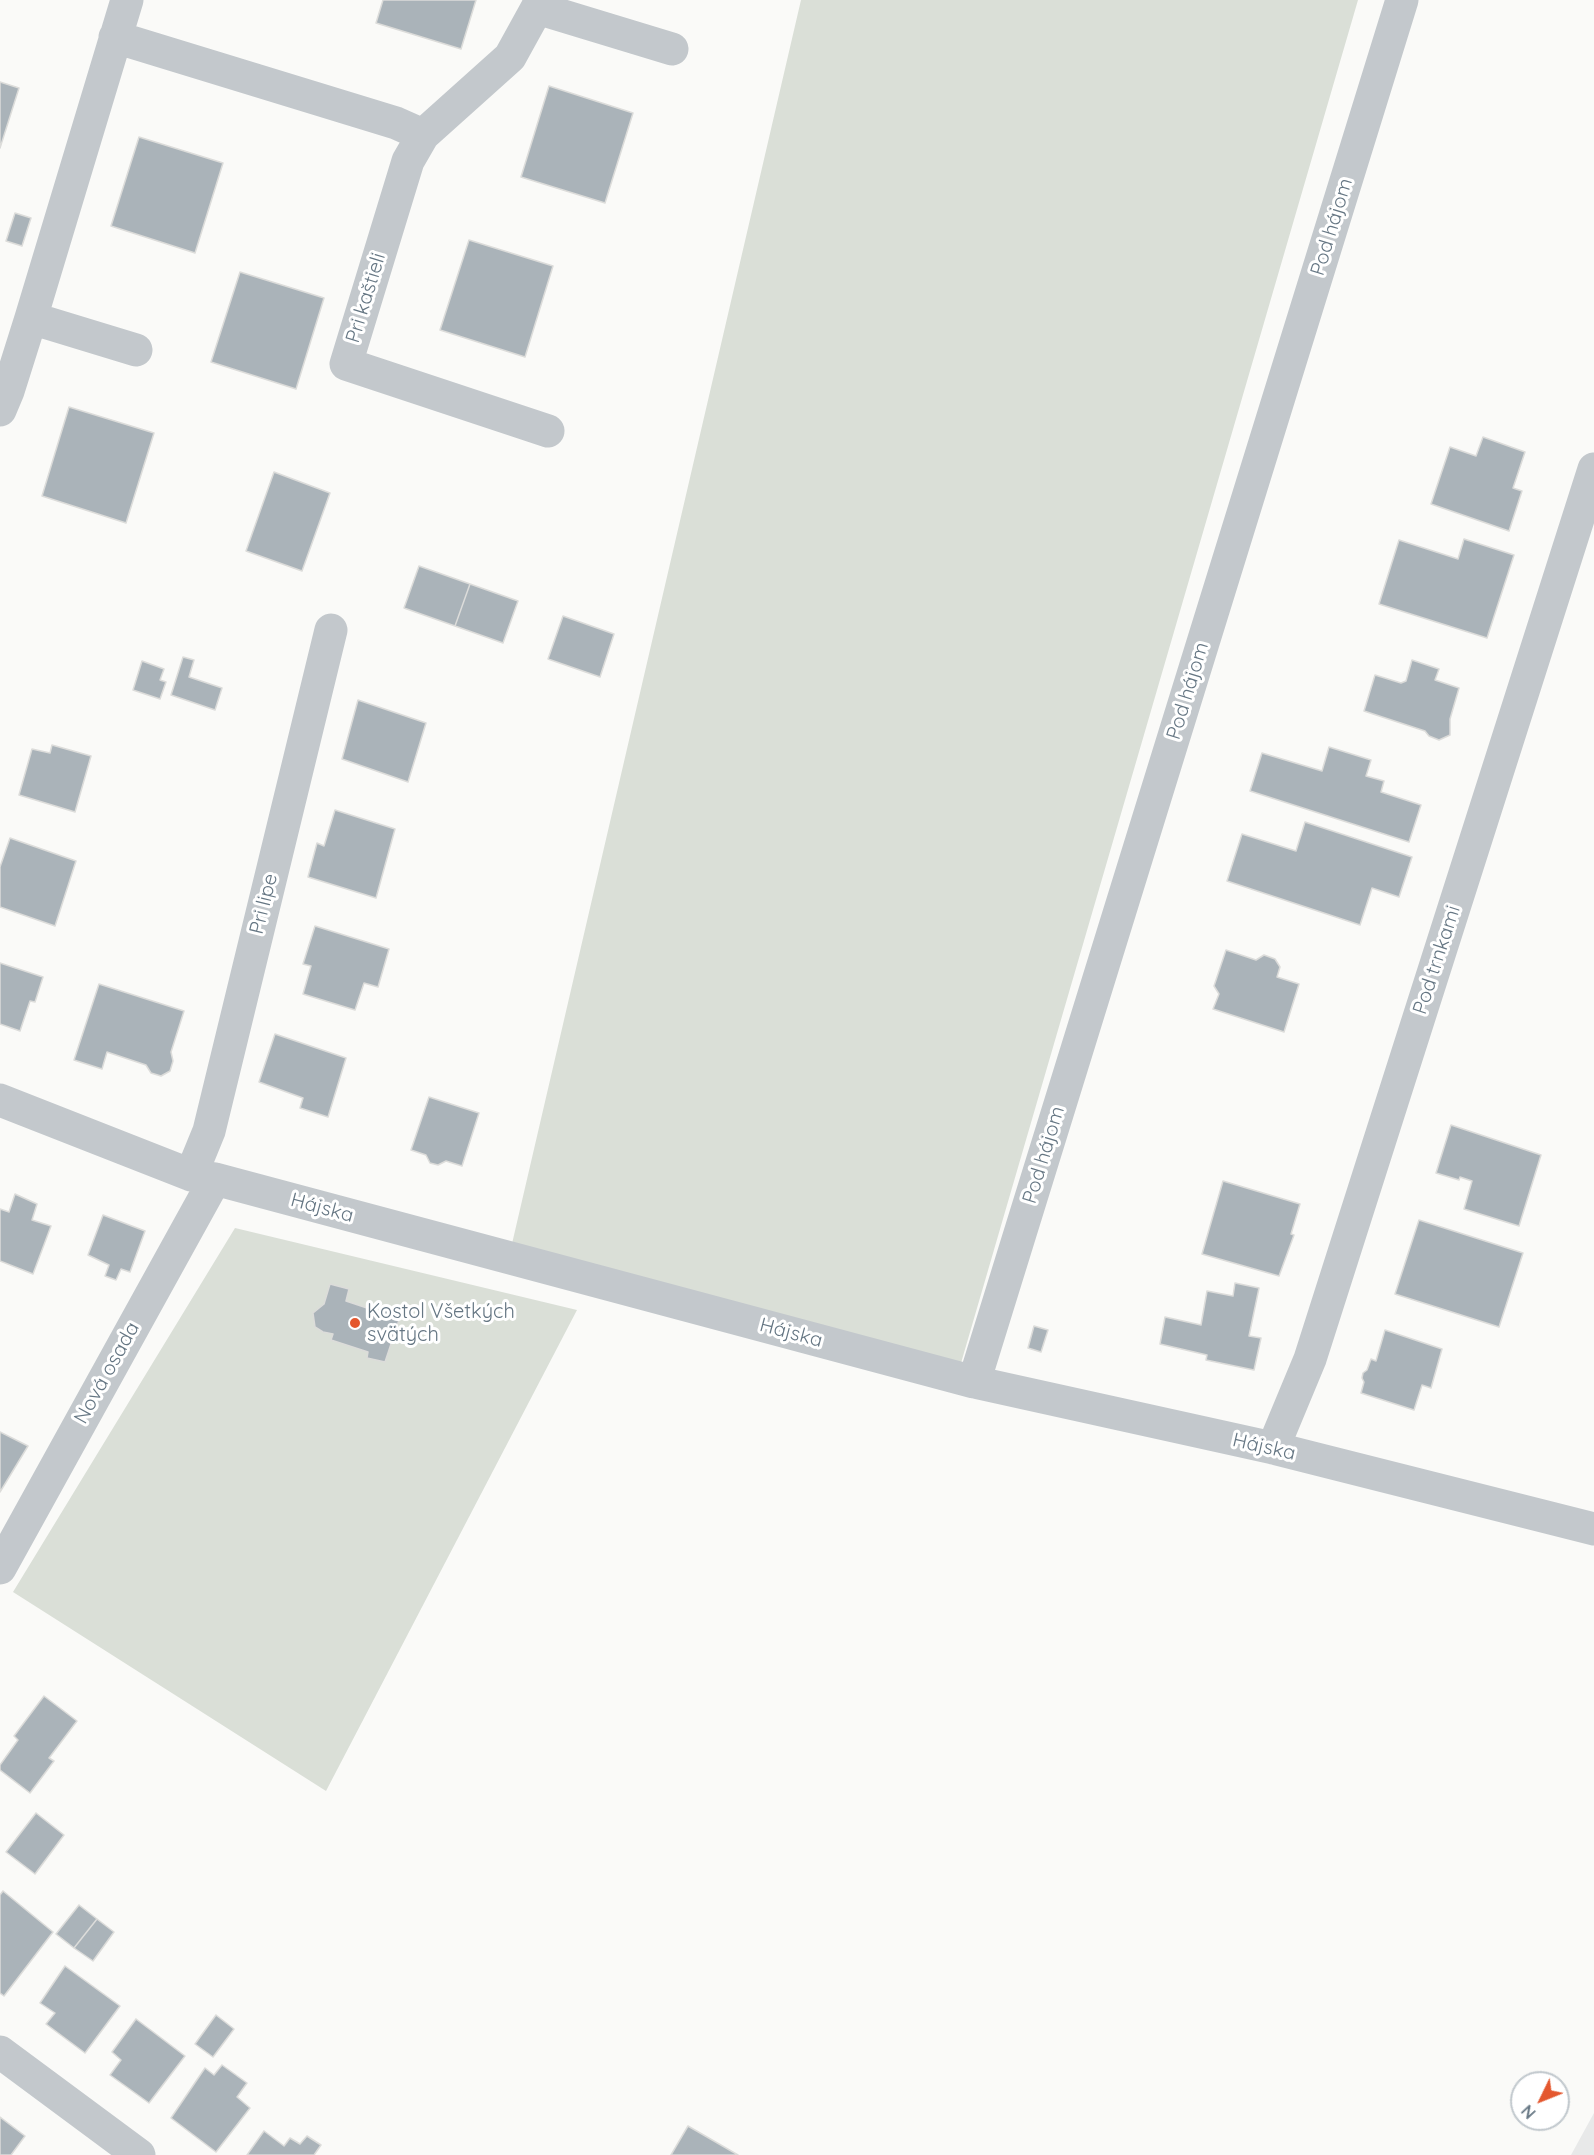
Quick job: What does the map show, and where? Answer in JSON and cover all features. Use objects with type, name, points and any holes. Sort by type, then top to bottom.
[{"type":"street","points":[[0,410],[31,318],[127,0]]},
{"type":"street","name":"Pod hájom","points":[[974,1382],[1402,0]]},
{"type":"street","name":"Pri kaštieli","points":[[548,431],[346,364],[408,161],[423,135],[510,57],[538,4],[672,49]]},
{"type":"street","points":[[115,37],[396,123],[423,135]]},
{"type":"street","points":[[31,318],[136,350]]},
{"type":"street","name":"Pod trnkami","points":[[1274,1448],[1310,1359],[1594,469]]},
{"type":"street","name":"Pri lipe","points":[[203,1177],[209,1131],[331,630]]},
{"type":"street","name":"Hájska","points":[[0,1100],[203,1177],[974,1382],[1274,1448],[1594,1529]]},
{"type":"street","name":"Nová osada","points":[[0,1568],[203,1177]]},
{"type":"street","points":[[0,2052],[139,2155]]},
{"type":"shaded area","points":[[801,0],[1358,0],[961,1363],[511,1248]]},
{"type":"shaded area","points":[[235,1228],[577,1310],[326,1791],[13,1592]]},
{"type":"shaded area","points":[[1594,2113],[1594,2155],[1571,2155]]},
{"type":"building","points":[[383,0],[476,0],[461,49],[376,23]]},
{"type":"building","points":[[0,82],[19,88],[0,148]]},
{"type":"building","points":[[549,86],[633,113],[605,203],[521,177]]},
{"type":"building","points":[[139,137],[223,163],[195,253],[111,226]]},
{"type":"building","points":[[15,213],[31,218],[22,246],[6,241]]},
{"type":"building","points":[[469,240],[553,266],[525,357],[440,330]]},
{"type":"building","points":[[240,272],[324,298],[296,389],[211,362]]},
{"type":"building","points":[[69,407],[154,433],[126,523],[42,496]]},
{"type":"building","points":[[1483,437],[1525,452],[1513,488],[1522,491],[1509,531],[1431,504],[1450,447],[1476,456]]},
{"type":"building","points":[[274,472],[330,493],[302,571],[246,551]]},
{"type":"building","points":[[1464,539],[1514,555],[1487,638],[1379,604],[1399,540],[1458,559]]},
{"type":"building","points":[[419,566],[470,584],[455,626],[404,608]]},
{"type":"building","points":[[470,584],[518,601],[503,643],[455,626]]},
{"type":"building","points":[[563,616],[614,634],[600,677],[548,659]]},
{"type":"building","points":[[183,657],[194,660],[189,677],[222,688],[215,710],[171,695]]},
{"type":"building","points":[[1412,660],[1439,669],[1435,680],[1459,688],[1450,719],[1450,735],[1439,740],[1429,736],[1425,731],[1364,711],[1375,675],[1401,683],[1406,681]]},
{"type":"building","points":[[142,661],[164,669],[160,680],[166,682],[160,699],[133,690]]},
{"type":"building","points":[[358,700],[426,723],[408,782],[342,759]]},
{"type":"building","points":[[52,745],[91,756],[75,812],[19,795],[32,749],[50,753]]},
{"type":"building","points":[[1329,747],[1371,760],[1366,776],[1384,781],[1381,792],[1421,805],[1409,842],[1250,791],[1262,753],[1322,771]]},
{"type":"building","points":[[335,810],[395,829],[376,898],[308,877],[317,843],[324,846]]},
{"type":"building","points":[[1305,822],[1412,857],[1399,897],[1372,888],[1360,925],[1227,881],[1242,834],[1296,851]]},
{"type":"building","points":[[10,838],[76,861],[55,926],[0,907],[0,867]]},
{"type":"building","points":[[315,926],[389,949],[378,987],[364,983],[355,1010],[303,994],[311,966],[303,964]]},
{"type":"building","points":[[1226,950],[1256,960],[1264,955],[1275,959],[1280,967],[1277,977],[1299,984],[1284,1032],[1213,1009],[1219,994],[1214,986]]},
{"type":"building","points":[[0,963],[43,977],[35,1002],[30,1001],[20,1031],[0,1024]]},
{"type":"building","points":[[99,984],[184,1011],[171,1052],[173,1061],[170,1071],[161,1076],[151,1073],[146,1065],[107,1052],[102,1069],[74,1060]]},
{"type":"building","points":[[275,1034],[346,1058],[328,1117],[300,1108],[303,1098],[259,1082]]},
{"type":"building","points":[[429,1097],[479,1113],[462,1166],[446,1161],[438,1165],[430,1163],[426,1155],[411,1150]]},
{"type":"building","points":[[1451,1125],[1541,1155],[1519,1226],[1464,1209],[1472,1181],[1460,1177],[1459,1180],[1436,1173]]},
{"type":"building","points":[[1223,1181],[1300,1204],[1291,1234],[1294,1235],[1279,1276],[1202,1254]]},
{"type":"building","points":[[15,1194],[37,1204],[32,1220],[51,1226],[33,1274],[0,1261],[0,1209],[9,1212]]},
{"type":"building","points":[[103,1215],[145,1231],[130,1272],[121,1269],[116,1280],[105,1276],[109,1265],[88,1255]]},
{"type":"building","points":[[1419,1220],[1523,1253],[1499,1327],[1395,1294]]},
{"type":"building","points":[[1235,1283],[1259,1288],[1249,1336],[1261,1338],[1254,1370],[1206,1360],[1207,1355],[1160,1344],[1165,1317],[1201,1325],[1207,1291],[1233,1296]]},
{"type":"building","name":"Kostol Všetkých svätých","points":[[330,1284],[349,1289],[346,1301],[382,1313],[383,1308],[401,1314],[385,1362],[367,1358],[368,1352],[331,1340],[333,1334],[315,1327],[313,1313],[324,1304]]},
{"type":"building","points":[[1034,1326],[1048,1330],[1041,1352],[1028,1348]]},
{"type":"building","points":[[1385,1330],[1442,1349],[1431,1388],[1422,1385],[1414,1410],[1361,1393],[1364,1382],[1363,1373],[1367,1370],[1371,1359],[1376,1361]]},
{"type":"building","points":[[0,1432],[28,1446],[0,1492]]},
{"type":"building","points":[[44,1696],[77,1721],[49,1758],[54,1761],[30,1793],[0,1770],[0,1765],[18,1740],[14,1736]]},
{"type":"building","points":[[36,1813],[64,1835],[35,1874],[6,1852]]},
{"type":"building","points":[[3,1891],[53,1932],[4,1996],[0,1993],[0,1895]]},
{"type":"building","points":[[79,1905],[97,1919],[74,1948],[56,1934]]},
{"type":"building","points":[[97,1919],[114,1932],[93,1961],[74,1948]]},
{"type":"building","points":[[65,1966],[120,2006],[85,2053],[46,2024],[55,2013],[40,2003]]},
{"type":"building","points":[[216,2015],[234,2029],[213,2057],[195,2044]]},
{"type":"building","points":[[136,2019],[185,2056],[149,2103],[110,2075],[121,2060],[112,2052]]},
{"type":"building","points":[[222,2065],[247,2083],[237,2097],[250,2108],[216,2152],[171,2118],[205,2068],[214,2075]]},
{"type":"building","points":[[0,2117],[25,2136],[11,2155],[0,2155]]},
{"type":"building","points":[[688,2126],[738,2155],[671,2155]]},
{"type":"building","points":[[264,2131],[284,2146],[290,2138],[300,2144],[307,2136],[321,2145],[314,2155],[247,2155]]},
{"type":"place","name":"Kostol Všetkých svätých","points":[[355,1323]]}]
